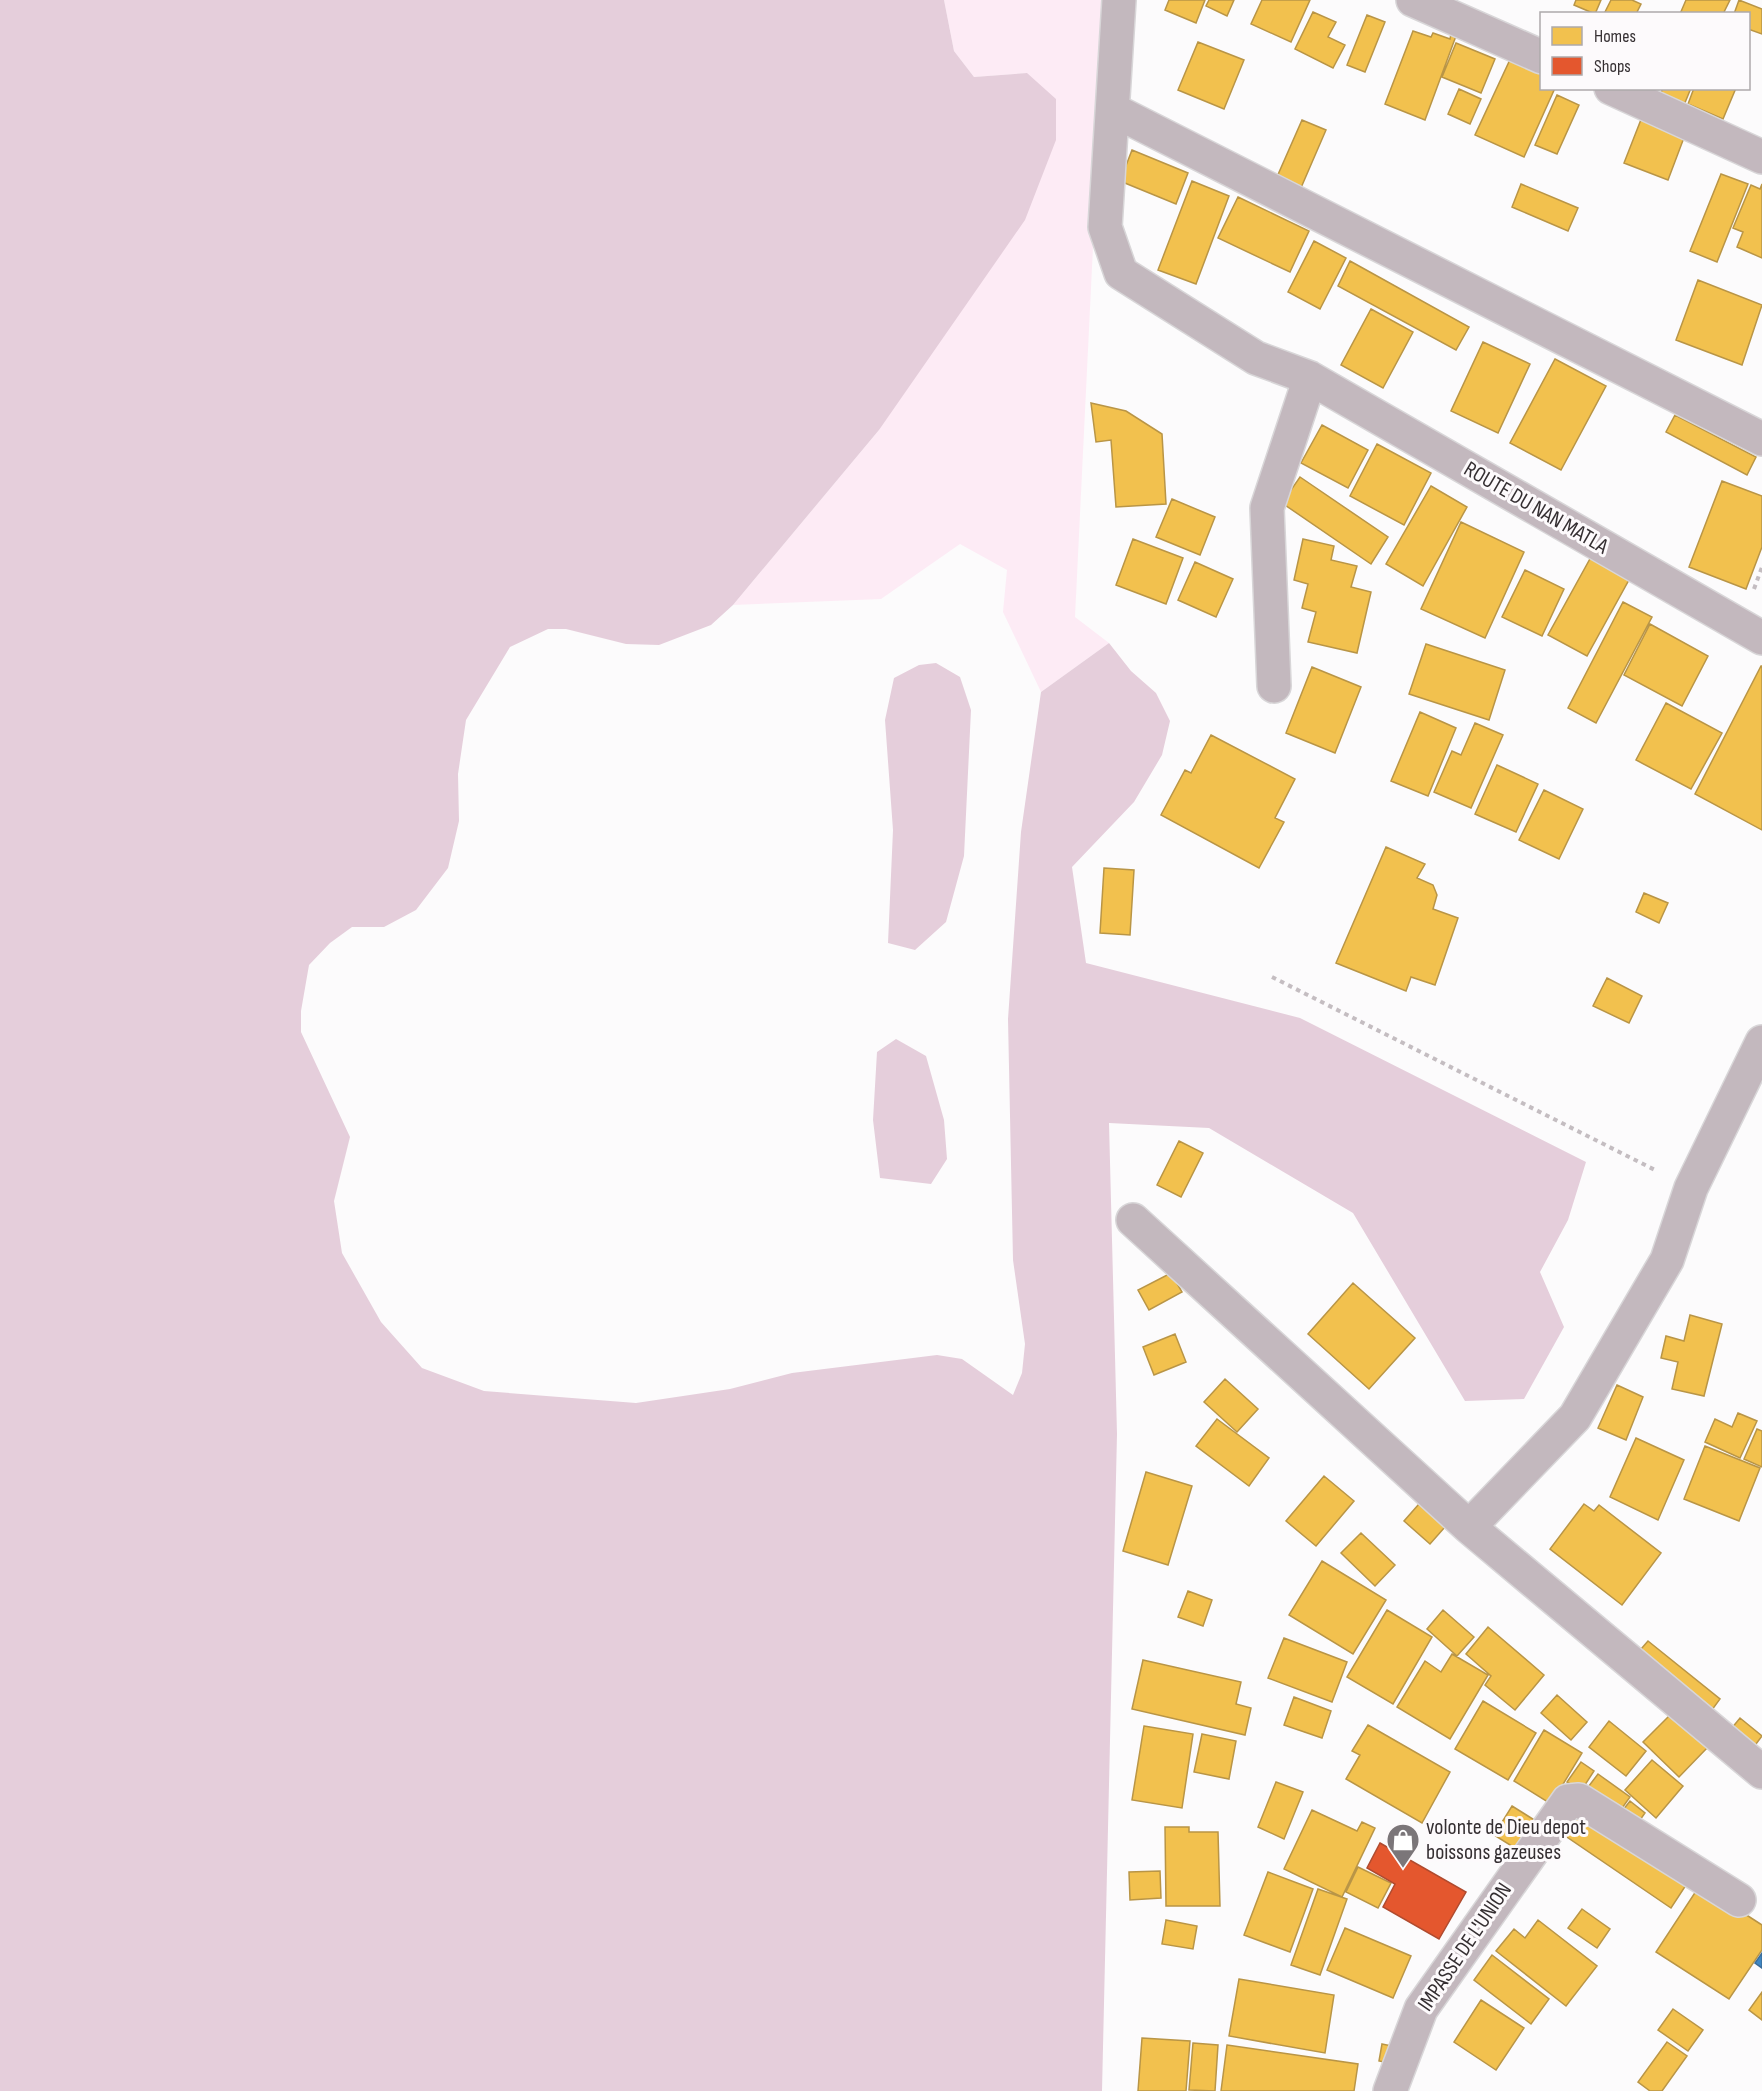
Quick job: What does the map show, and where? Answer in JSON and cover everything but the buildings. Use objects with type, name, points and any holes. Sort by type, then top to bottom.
[{"type":"street","name":"ROUTE DU NAN MATLA","points":[[1119,0],[1105,227],[1121,273],[1256,358],[1310,378],[1762,638]]},
{"type":"street","points":[[1413,0],[1540,56]]},
{"type":"street","points":[[1615,90],[1762,157]]},
{"type":"street","points":[[1113,110],[1762,440]]},
{"type":"street","points":[[1274,686],[1267,508],[1310,378]]},
{"type":"street","points":[[1469,1527],[1575,1417],[1666,1260],[1690,1188],[1762,1042]]},
{"type":"street","points":[[1133,1220],[1469,1527],[1762,1772]]},
{"type":"street","name":"IMPASSE DE L'UNION","points":[[1390,2091],[1421,2009],[1568,1801],[1579,1800],[1739,1900]]},
{"type":"path","points":[[1272,977],[1690,1188]]},
{"type":"shaded area","points":[[0,0],[944,0],[954,51],[974,77],[1027,73],[1056,99],[1056,140],[1025,220],[879,430],[733,605],[711,625],[659,645],[626,644],[566,629],[548,629],[510,647],[466,720],[458,774],[459,821],[448,868],[416,910],[384,927],[352,927],[330,943],[309,965],[301,1011],[301,1032],[350,1137],[334,1201],[342,1253],[381,1322],[422,1368],[484,1391],[636,1403],[730,1389],[792,1373],[937,1355],[962,1359],[1013,1395],[1022,1373],[1025,1344],[1013,1260],[1008,1019],[1021,832],[1041,692],[1109,643],[1131,671],[1156,693],[1170,721],[1162,755],[1134,802],[1072,867],[1086,963],[1300,1018],[1586,1162],[1568,1220],[1540,1272],[1564,1327],[1524,1399],[1465,1401],[1353,1213],[1209,1128],[1109,1123],[1117,1434],[1102,2091],[0,2091]]},
{"type":"shaded area","points":[[944,0],[1105,0],[1075,617],[1109,643],[1041,692],[1003,612],[1007,570],[960,544],[881,599],[733,605],[879,430],[1027,73],[974,77],[954,51]]},
{"type":"shaded area","points":[[936,663],[960,677],[971,710],[964,856],[946,922],[915,950],[888,943],[893,830],[885,720],[894,678],[919,665]]},
{"type":"shaded area","points":[[896,1039],[926,1056],[944,1120],[947,1159],[931,1184],[880,1178],[873,1120],[877,1052]]},
{"type":"place","name":"volonte de Dieu depot boissons gazeuses","points":[[1403,1869]]}]
